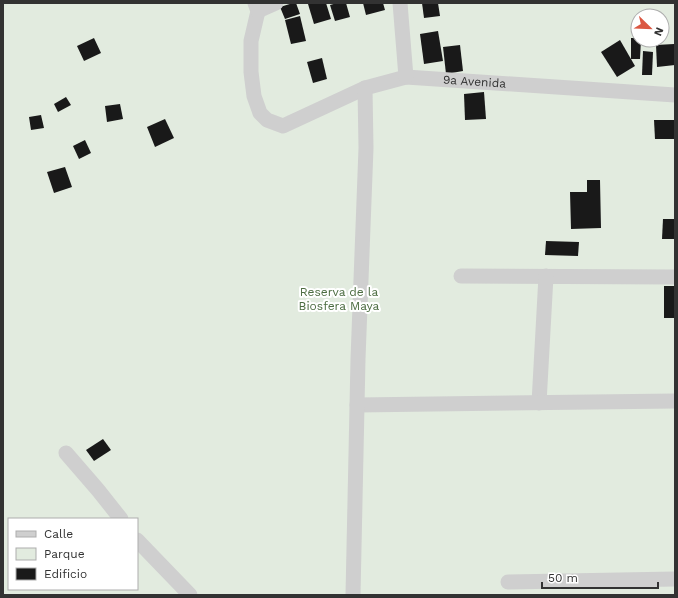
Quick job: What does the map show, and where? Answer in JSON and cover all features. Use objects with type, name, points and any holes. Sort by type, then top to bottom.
[{"type":"street","points":[[256,7],[276,3]]},
{"type":"street","points":[[400,3],[406,77]]},
{"type":"street","name":"9a Avenida","points":[[256,7],[251,41],[251,72],[254,96],[260,113],[267,120],[283,126],[365,88],[406,77],[675,95]]},
{"type":"street","points":[[353,595],[357,405],[366,148],[365,88]]},
{"type":"street","points":[[461,276],[675,277]]},
{"type":"street","points":[[539,403],[546,276]]},
{"type":"street","points":[[357,405],[675,401]]},
{"type":"street","points":[[66,453],[120,518]]},
{"type":"street","points":[[138,541],[190,595]]},
{"type":"street","points":[[508,582],[675,579]]},
{"type":"green space","name":"Reserva de la Biosfera Maya","points":[[3,3],[675,3],[675,595],[3,595]]},
{"type":"building","points":[[296,3],[300,14],[285,19],[280,7]]},
{"type":"building","points":[[326,3],[331,19],[314,24],[308,4]]},
{"type":"building","points":[[346,3],[350,17],[335,21],[330,5]]},
{"type":"building","points":[[363,3],[383,3],[385,10],[366,15]]},
{"type":"building","points":[[422,3],[438,3],[440,16],[424,18]]},
{"type":"building","points":[[300,16],[306,41],[291,44],[285,20]]},
{"type":"building","points":[[438,31],[443,61],[424,64],[420,34]]},
{"type":"building","points":[[94,38],[101,53],[84,61],[77,46]]},
{"type":"building","points":[[620,40],[635,66],[617,77],[601,52]]},
{"type":"building","points":[[670,44],[674,44],[675,65],[657,67],[656,48],[670,48]]},
{"type":"building","points":[[460,45],[463,71],[446,74],[443,47]]},
{"type":"building","points":[[631,48],[641,48],[640,59],[631,59]]},
{"type":"building","points":[[643,51],[653,52],[652,75],[642,75]]},
{"type":"building","points":[[322,58],[327,79],[313,83],[307,62]]},
{"type":"building","points":[[484,92],[486,119],[465,120],[464,94]]},
{"type":"building","points":[[66,97],[71,105],[58,112],[54,104]]},
{"type":"building","points":[[120,104],[123,119],[107,122],[105,106]]},
{"type":"building","points":[[41,115],[44,128],[31,130],[29,117]]},
{"type":"building","points":[[165,119],[174,138],[155,147],[147,127]]},
{"type":"building","points":[[654,120],[675,120],[675,139],[655,139]]},
{"type":"building","points":[[85,140],[91,153],[79,159],[73,146]]},
{"type":"building","points":[[65,167],[72,187],[54,193],[47,172]]},
{"type":"building","points":[[587,180],[600,180],[601,228],[571,229],[570,192],[587,192]]},
{"type":"building","points":[[663,219],[675,219],[675,239],[662,239]]},
{"type":"building","points":[[546,241],[579,242],[578,256],[545,255]]},
{"type":"building","points":[[664,286],[675,286],[675,318],[664,318]]},
{"type":"building","points":[[103,439],[111,450],[94,461],[86,450]]}]
